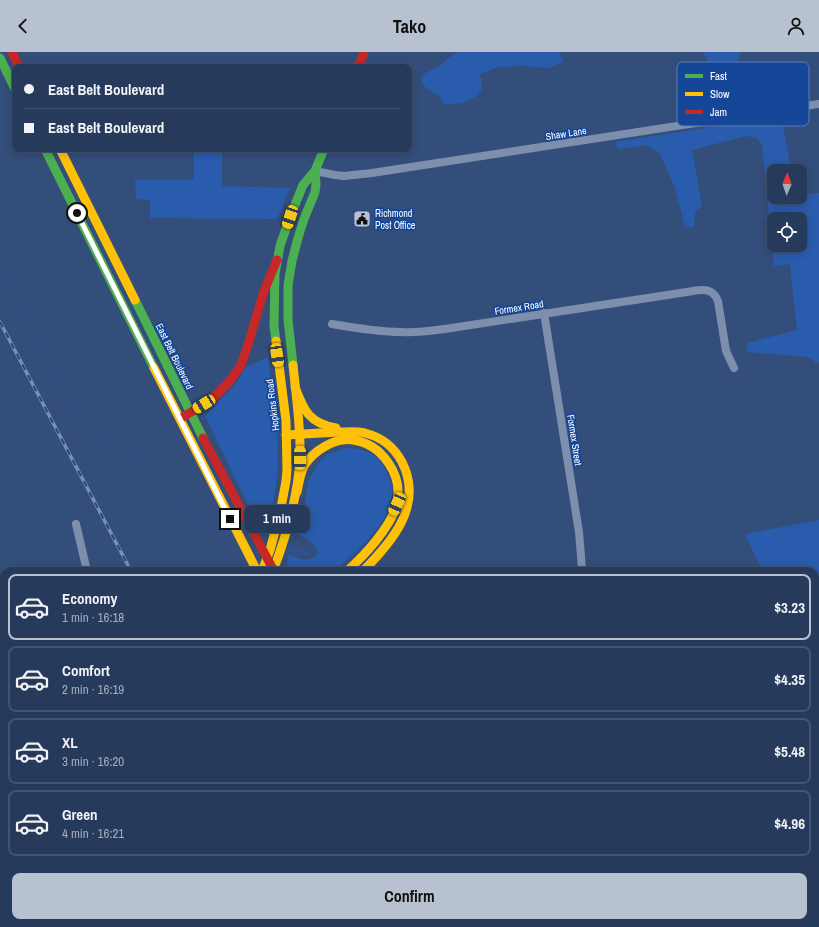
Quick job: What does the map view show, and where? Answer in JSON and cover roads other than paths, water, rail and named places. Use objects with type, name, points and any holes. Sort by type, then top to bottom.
[{"type":"main road","points":[[12,52],[18,64]]},
{"type":"main road","points":[[359,64],[364,52]]},
{"type":"main road","points":[[0,58],[12,83]]},
{"type":"main road","points":[[46,152],[179,419],[255,567]]},
{"type":"main road","name":"East Belt Boulevard","points":[[61,152],[190,413],[272,567]]},
{"type":"main road","name":"Hopkins Road","points":[[264,567],[270,550],[280,513],[286,481],[286,421],[274,326],[275,274],[280,246],[290,217],[303,185],[315,171],[323,152]]},
{"type":"main road","name":"Hopkins Road","points":[[275,567],[297,492],[300,458],[300,434],[288,335],[288,285],[295,246],[315,190],[315,171]]},
{"type":"main road","points":[[179,419],[211,400],[228,383],[240,367],[248,348],[264,291],[277,260]]},
{"type":"main road","points":[[295,387],[306,412],[318,423],[328,427],[344,428],[355,432]]},
{"type":"main road","points":[[286,435],[348,431],[364,432],[381,438],[392,447],[398,455],[407,471],[410,490],[405,515],[398,529],[367,567]]},
{"type":"main road","points":[[297,492],[302,469],[317,451],[328,445],[353,440],[366,444],[377,450],[387,460],[394,471],[397,484],[397,504],[391,518],[366,552],[352,567]]},
{"type":"street","points":[[0,54],[5,52]]},
{"type":"street","name":"Shaw Lane","points":[[809,106],[819,104]]},
{"type":"street","name":"Shaw Lane","points":[[315,171],[344,176],[372,173],[677,126]]},
{"type":"street","name":"Formex Road","points":[[332,324],[389,332],[421,332],[698,290],[708,290],[714,294],[718,301],[726,352],[734,368]]},
{"type":"street","name":"Formex Street","points":[[544,313],[578,532],[582,567]]},
{"type":"street","points":[[76,524],[86,567]]},
{"type":"waterway","points":[[0,268],[73,416],[100,438],[167,475],[192,519],[213,527]]},
{"type":"railway","points":[[0,322],[129,567]]},
{"type":"place","name":"Richmond Post Office","points":[[362,219]]}]
